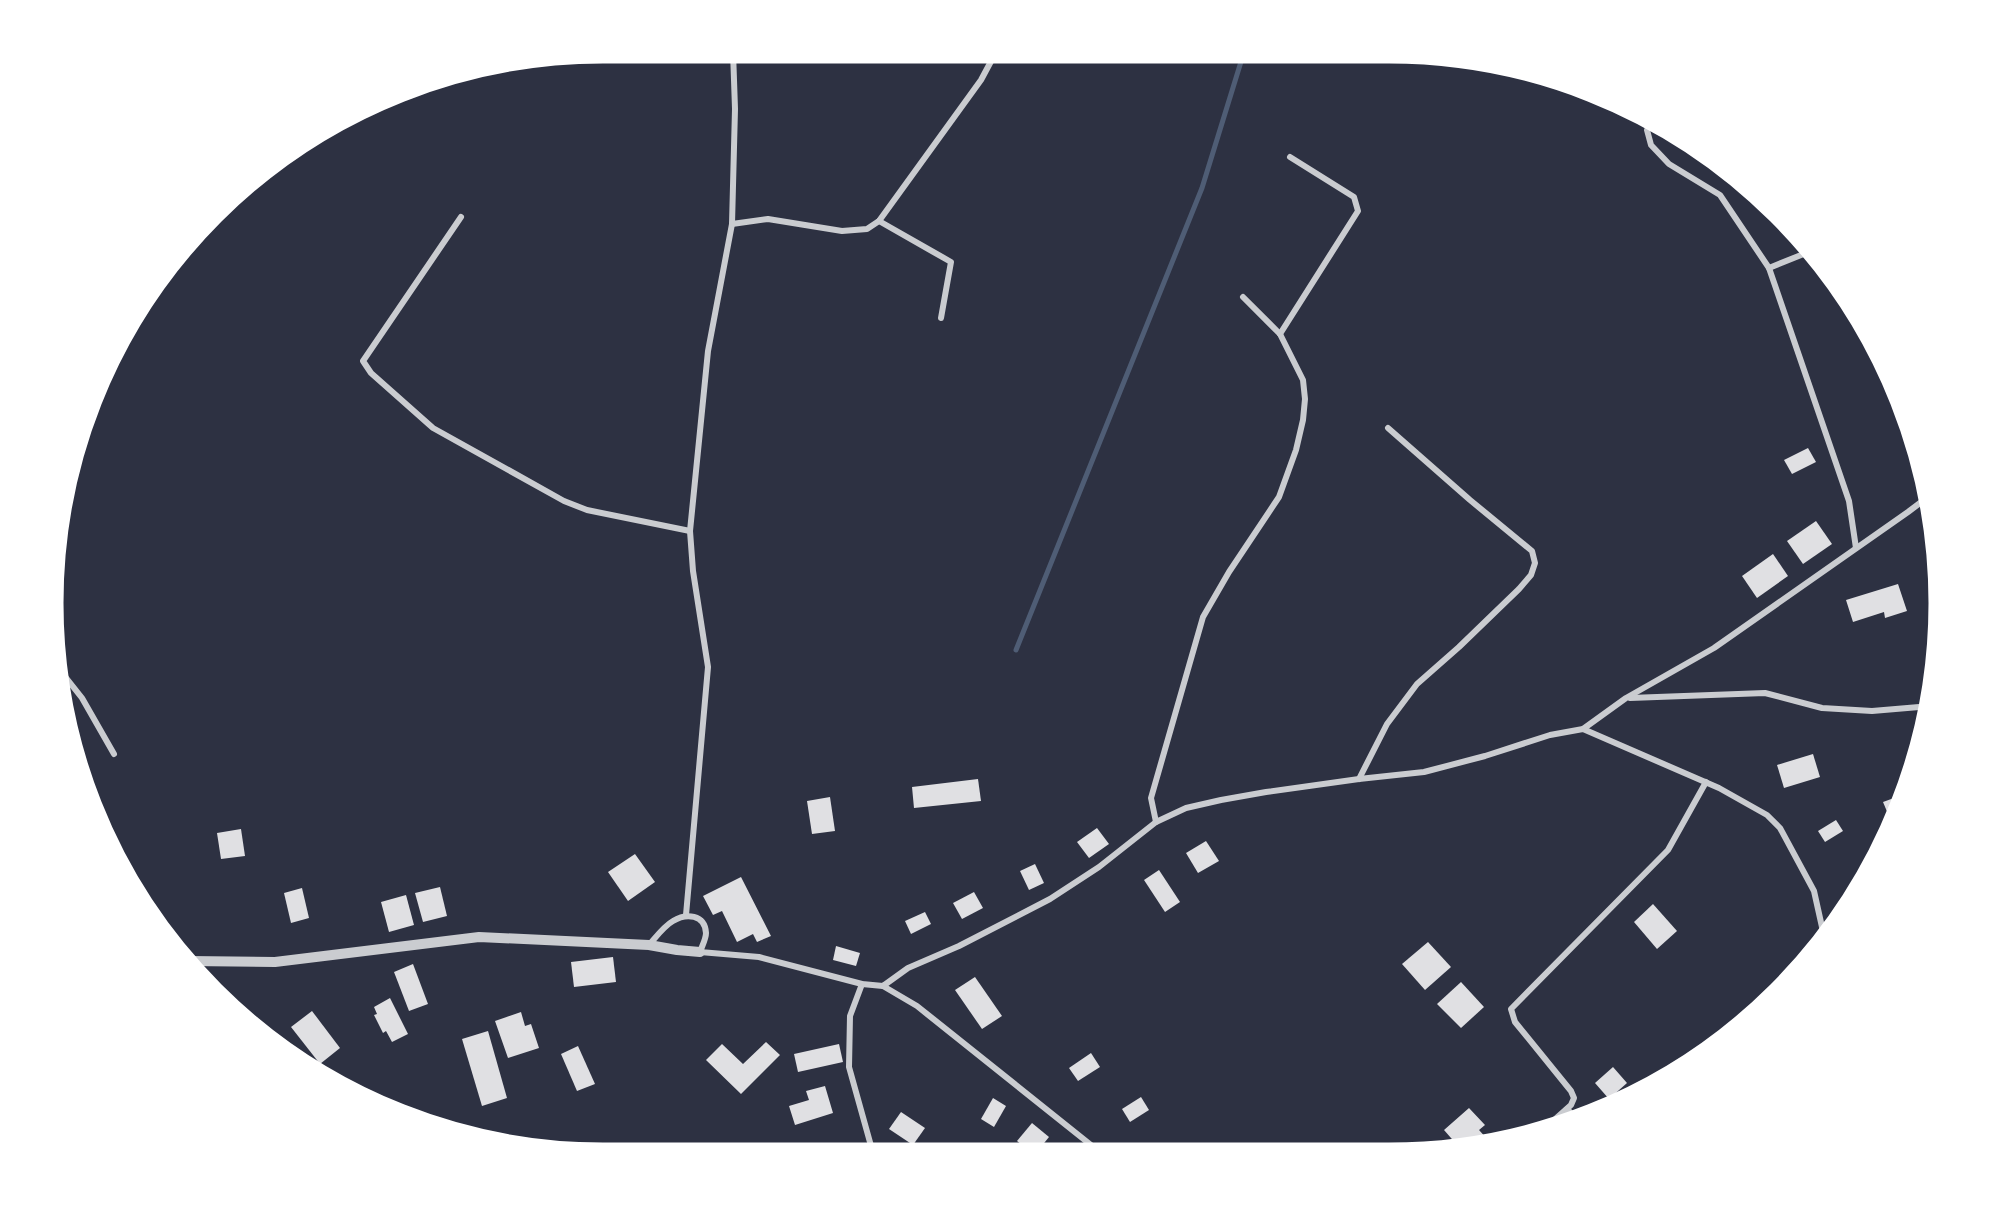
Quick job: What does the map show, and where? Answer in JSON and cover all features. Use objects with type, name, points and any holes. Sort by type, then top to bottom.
[{"type":"street","points":[[686,915],[708,667],[693,571],[690,531],[708,351],[732,224],[735,109],[733,62]]},
{"type":"street","points":[[732,224],[768,219],[842,231],[867,230],[879,221],[981,80],[991,62]]},
{"type":"street","points":[[1648,128],[1651,145],[1669,164],[1720,195],[1769,268],[1849,501],[1856,548]]},
{"type":"street","points":[[1280,334],[1358,211],[1354,197],[1290,157]]},
{"type":"street","points":[[461,217],[363,361],[371,373],[433,428],[564,501],[587,510],[690,531]]},
{"type":"street","points":[[879,221],[951,262],[941,318]]},
{"type":"street","points":[[1769,268],[1803,254]]},
{"type":"street","points":[[1156,822],[1151,798],[1203,617],[1229,572],[1279,497],[1296,450],[1305,399],[1303,380],[1280,334],[1243,297]]},
{"type":"street","points":[[1359,779],[1387,724],[1417,684],[1519,589],[1531,575],[1535,562],[1532,551],[1388,428]]},
{"type":"street","points":[[883,986],[908,968],[959,946],[1050,899],[1099,867],[1156,822],[1186,808],[1221,800],[1359,779],[1424,772],[1485,756],[1550,735],[1583,729],[1626,698],[1714,648],[1921,502]]},
{"type":"street","points":[[67,679],[82,698],[114,754]]},
{"type":"street","points":[[1626,698],[1765,693],[1822,708],[1872,711],[1920,707]]},
{"type":"street","points":[[1583,729],[1719,788],[1767,815],[1780,828],[1814,891],[1822,927]]},
{"type":"street","points":[[1559,1116],[1571,1105],[1574,1098],[1571,1091],[1515,1022],[1511,1009],[1668,850],[1706,782]]},
{"type":"street","points":[[649,945],[670,922],[686,915],[696,917],[704,925],[706,935],[700,952]]},
{"type":"street","points":[[198,961],[275,962],[479,937],[649,945],[677,950],[759,957],[862,984],[883,986],[918,1006],[1090,1144]]},
{"type":"street","points":[[862,984],[850,1016],[849,1067],[870,1144]]},
{"type":"street","points":[[1567,1109],[1570,1112]]},
{"type":"building","points":[[1808,448],[1816,462],[1792,474],[1784,460]]},
{"type":"building","points":[[1816,521],[1832,544],[1803,564],[1787,541]]},
{"type":"building","points":[[1773,554],[1788,576],[1757,598],[1742,576]]},
{"type":"building","points":[[1898,584],[1907,611],[1885,618],[1884,612],[1853,622],[1846,600]]},
{"type":"building","points":[[1813,754],[1820,777],[1784,788],[1777,765]]},
{"type":"building","points":[[978,779],[981,801],[914,808],[912,787]]},
{"type":"building","points":[[830,797],[835,831],[812,834],[807,801]]},
{"type":"building","points":[[1894,798],[1888,813],[1883,802]]},
{"type":"building","points":[[1836,820],[1843,831],[1825,842],[1818,831]]},
{"type":"building","points":[[1097,828],[1109,844],[1089,858],[1077,842]]},
{"type":"building","points":[[241,829],[245,856],[221,859],[217,833]]},
{"type":"building","points":[[1206,841],[1219,861],[1198,873],[1186,853]]},
{"type":"building","points":[[635,854],[655,882],[628,901],[608,872]]},
{"type":"building","points":[[1035,864],[1044,883],[1029,890],[1020,871]]},
{"type":"building","points":[[1159,870],[1180,902],[1165,912],[1144,880]]},
{"type":"building","points":[[741,877],[771,936],[757,942],[753,934],[737,942],[722,911],[713,915],[703,896]]},
{"type":"building","points":[[440,887],[447,916],[423,922],[415,893]]},
{"type":"building","points":[[302,888],[309,918],[291,923],[284,893]]},
{"type":"building","points":[[974,892],[983,908],[962,919],[953,903]]},
{"type":"building","points":[[406,895],[414,925],[389,932],[381,902]]},
{"type":"building","points":[[1653,904],[1677,931],[1657,949],[1634,922]]},
{"type":"building","points":[[925,912],[931,924],[911,934],[905,921]]},
{"type":"building","points":[[1428,942],[1451,967],[1425,990],[1402,964]]},
{"type":"building","points":[[836,946],[860,953],[856,966],[833,960]]},
{"type":"building","points":[[613,957],[616,982],[574,987],[571,962]]},
{"type":"building","points":[[413,964],[428,1004],[409,1011],[394,972]]},
{"type":"building","points":[[975,977],[1002,1016],[982,1029],[955,990]]},
{"type":"building","points":[[1461,982],[1484,1007],[1461,1028],[1437,1004]]},
{"type":"building","points":[[390,998],[408,1034],[392,1042],[386,1031],[383,1033],[374,1015],[377,1014],[374,1007]]},
{"type":"building","points":[[312,1011],[340,1048],[320,1064],[291,1027]]},
{"type":"building","points":[[521,1012],[525,1026],[531,1024],[539,1048],[508,1058],[495,1021]]},
{"type":"building","points":[[488,1031],[507,1098],[482,1106],[462,1039]]},
{"type":"building","points":[[766,1042],[780,1055],[741,1094],[706,1060],[722,1044],[743,1064]]},
{"type":"building","points":[[839,1044],[843,1062],[798,1072],[794,1054]]},
{"type":"building","points":[[578,1046],[595,1084],[577,1091],[561,1054]]},
{"type":"building","points":[[1091,1053],[1100,1067],[1078,1081],[1069,1068]]},
{"type":"building","points":[[1613,1067],[1627,1083],[1608,1097],[1595,1083]]},
{"type":"building","points":[[825,1086],[833,1113],[795,1125],[789,1106],[809,1100],[806,1091]]},
{"type":"building","points":[[1141,1097],[1149,1110],[1130,1122],[1122,1109]]},
{"type":"building","points":[[993,1098],[1006,1106],[994,1127],[981,1119]]},
{"type":"building","points":[[1469,1108],[1485,1125],[1479,1130],[1483,1135],[1460,1139],[1452,1140],[1444,1130]]},
{"type":"building","points":[[901,1112],[925,1128],[914,1144],[889,1129]]},
{"type":"building","points":[[1032,1123],[1049,1137],[1043,1144],[1021,1144],[1017,1141]]},
{"type":"waterway","points":[[1016,650],[1202,188],[1241,62]]}]
